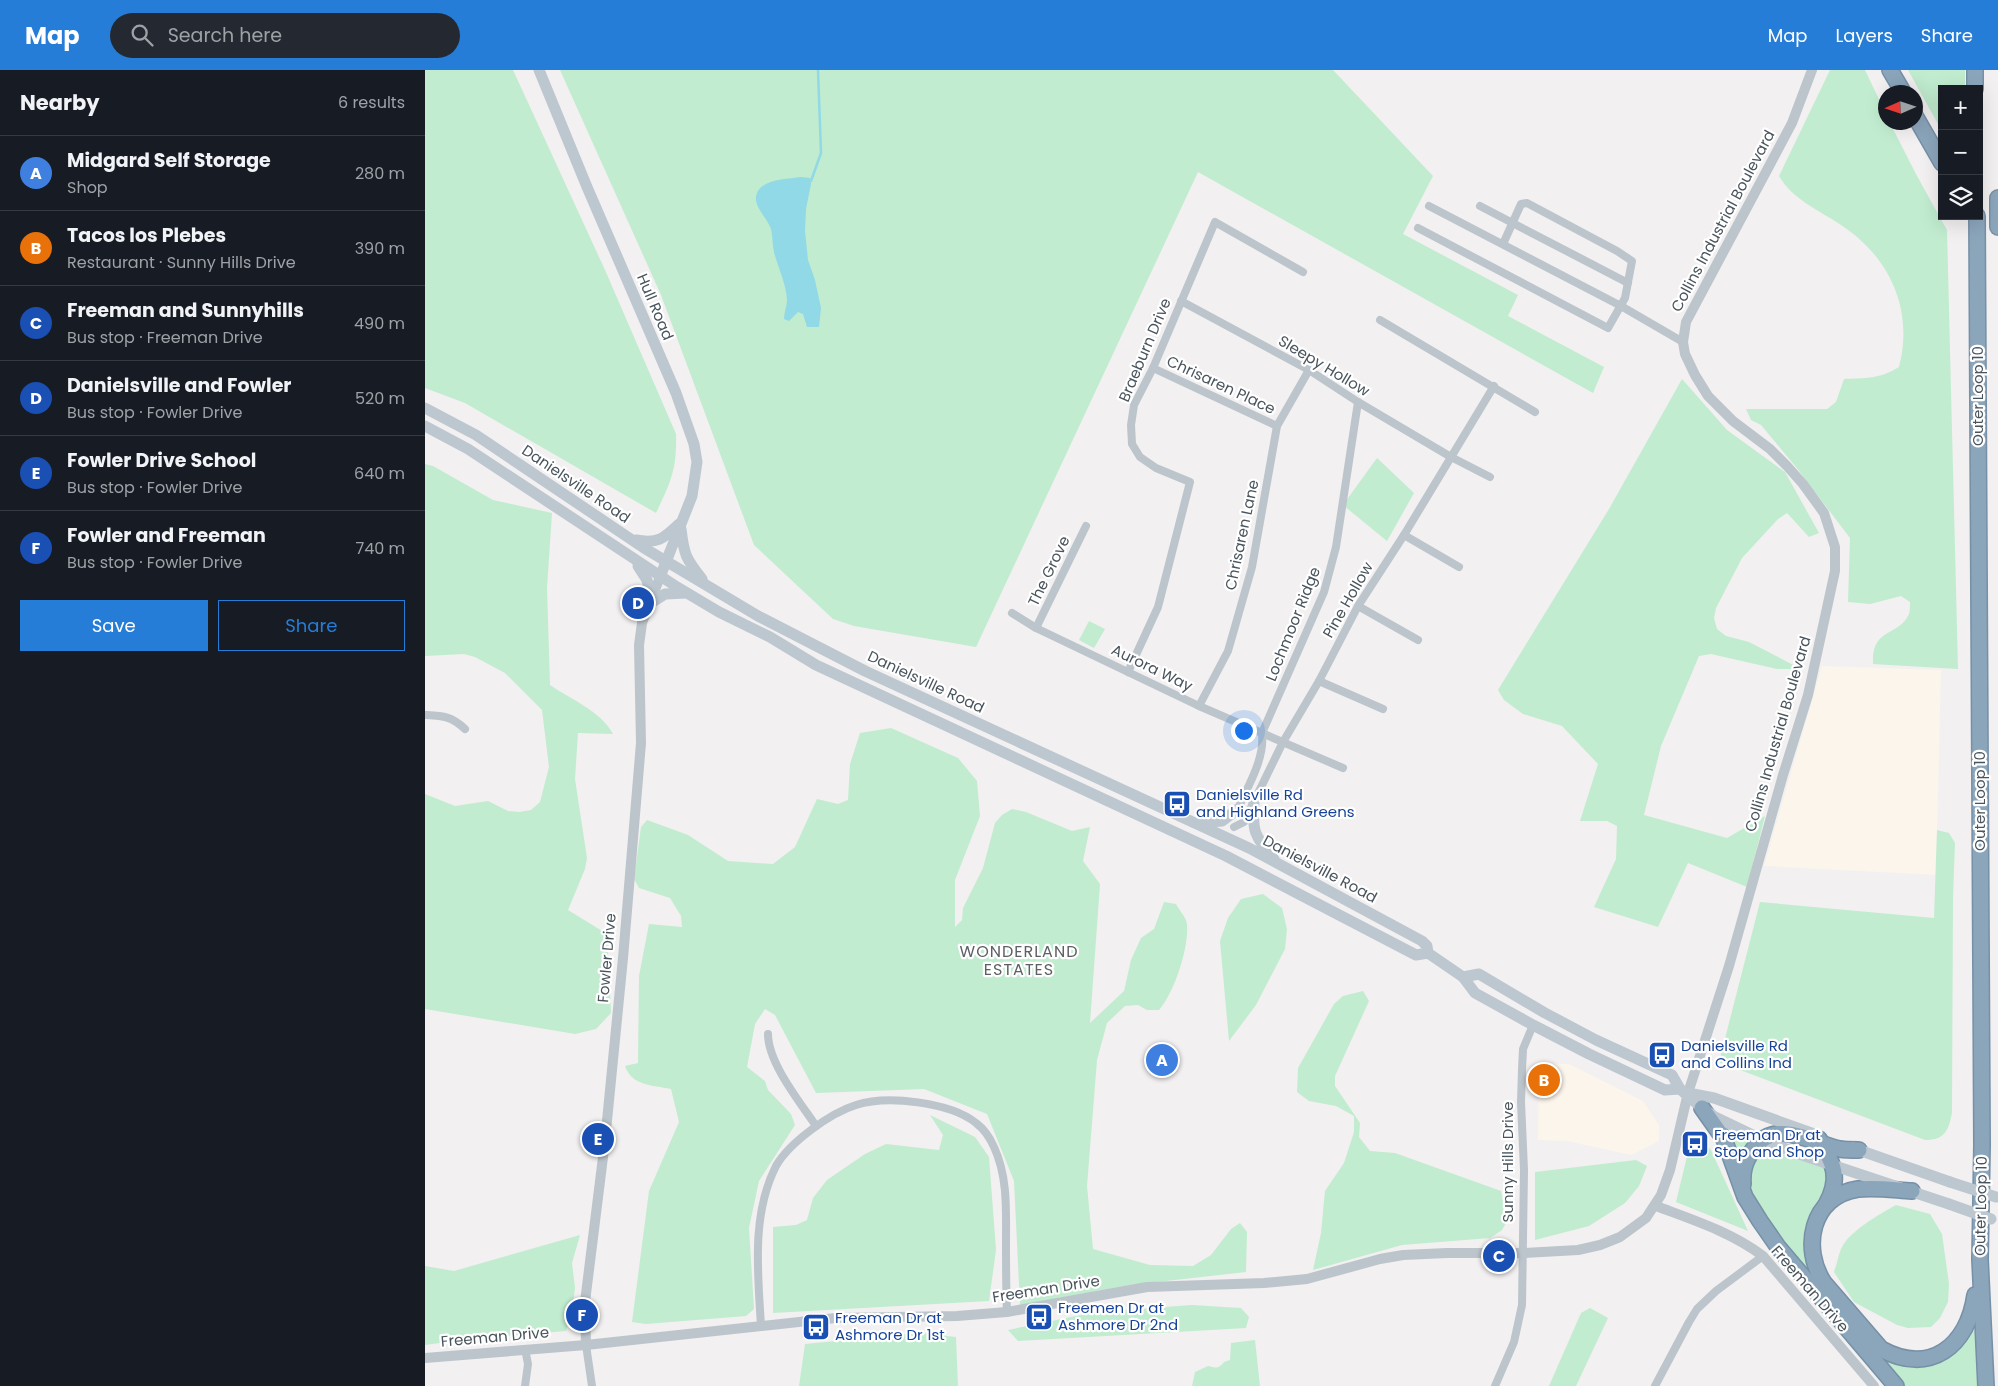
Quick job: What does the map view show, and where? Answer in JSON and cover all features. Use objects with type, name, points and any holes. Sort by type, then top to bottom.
[{"type":"highway","points":[[1890,70],[1899,85]]},
{"type":"highway","points":[[1975,70],[1975,85]]},
{"type":"highway","points":[[1923,130],[1938,156]]},
{"type":"highway","points":[[1998,198],[1998,227]]},
{"type":"highway","points":[[1966,220],[1974,266],[1977,318]]},
{"type":"highway","name":"Outer Loop 10","points":[[1977,220],[1982,1145],[1980,1259],[1986,1386]]},
{"type":"highway","points":[[1702,1108],[1724,1139],[1745,1197],[1778,1247],[1896,1386]]},
{"type":"highway","points":[[1745,1197],[1743,1171],[1745,1162],[1754,1147],[1776,1134],[1790,1133],[1819,1139],[1839,1148],[1859,1150]]},
{"type":"highway","points":[[1819,1139],[1833,1166],[1835,1177],[1833,1192],[1818,1217],[1812,1236],[1812,1256],[1817,1272],[1824,1283],[1881,1349],[1910,1359],[1927,1358],[1944,1352],[1965,1330],[1973,1310],[1980,1259]]},
{"type":"highway","points":[[1824,1209],[1839,1197],[1858,1189],[1912,1191]]},
{"type":"main road","name":"Hull Road","points":[[539,70],[676,393],[694,444],[697,462],[692,496],[660,576]]},
{"type":"main road","name":"Danielsville Road","points":[[425,408],[476,435],[632,540],[759,616],[873,675],[1231,840],[1422,941],[1427,946],[1428,953]]},
{"type":"main road","name":"Danielsville Road","points":[[425,426],[468,449],[686,593],[769,637],[816,665],[867,690],[956,728],[1226,856],[1417,954],[1428,953],[1463,977],[1475,993],[1589,1054],[1665,1090],[1684,1091],[1714,1098],[1819,1139]]},
{"type":"main road","points":[[632,540],[652,542],[661,540],[682,523]]},
{"type":"main road","points":[[682,523],[685,556],[706,585]]},
{"type":"main road","points":[[634,560],[645,575],[650,601],[665,594],[686,593]]},
{"type":"main road","points":[[867,690],[873,675]]},
{"type":"main road","points":[[1255,801],[1253,823],[1255,833],[1278,864]]},
{"type":"main road","points":[[1195,823],[1217,823],[1238,809]]},
{"type":"main road","points":[[1463,977],[1479,974],[1545,1013],[1596,1040],[1671,1075],[1702,1108],[1715,1117],[1763,1140],[1833,1166],[1995,1220]]},
{"type":"main road","points":[[1859,1150],[1997,1197]]},
{"type":"street","name":"Collins Industrial Boulevard","points":[[1684,1091],[1729,966],[1783,775],[1808,695],[1834,583],[1836,559],[1831,530],[1817,503],[1787,466],[1764,444],[1733,421],[1716,405],[1695,375],[1685,354],[1683,342],[1686,322],[1792,123],[1811,70]]},
{"type":"street","points":[[1417,228],[1608,328],[1621,306],[1628,284],[1631,261],[1617,251],[1527,203],[1521,204],[1503,244]]},
{"type":"street","points":[[1429,206],[1621,306],[1683,342]]},
{"type":"street","points":[[1480,206],[1628,284]]},
{"type":"street","name":"Braeburn Drive","points":[[1128,672],[1158,607],[1190,482],[1156,468],[1140,458],[1131,444],[1134,405],[1153,368],[1215,222],[1303,272]]},
{"type":"street","name":"Sleepy Hollow","points":[[1181,301],[1309,370],[1358,402],[1451,457]]},
{"type":"street","points":[[1380,320],[1535,412]]},
{"type":"street","name":"Chrisaren Place","points":[[1153,368],[1277,426]]},
{"type":"street","name":"Chrisaren Lane","points":[[1199,706],[1228,651],[1252,567],[1277,426],[1309,370]]},
{"type":"street","name":"Pine Hollow","points":[[1234,827],[1244,822],[1283,742],[1319,681],[1357,606],[1404,535],[1494,386]]},
{"type":"street","name":"Lochmoor Ridge","points":[[1262,734],[1324,592],[1336,547],[1358,402]]},
{"type":"street","points":[[1451,457],[1490,477]]},
{"type":"street","name":"The Grove","points":[[1036,628],[1086,526]]},
{"type":"street","points":[[1404,535],[1459,567]]},
{"type":"street","name":"Fowler Drive","points":[[586,1344],[585,1302],[605,1141],[641,743],[639,645],[642,623],[660,576]]},
{"type":"street","points":[[1357,606],[1418,640]]},
{"type":"street","name":"Aurora Way","points":[[1012,612],[1036,628],[1199,706],[1283,742]]},
{"type":"street","points":[[1319,681],[1383,709]]},
{"type":"street","points":[[425,715],[448,717],[456,720],[465,729]]},
{"type":"street","points":[[1226,856],[1234,827],[1233,820],[1263,746],[1262,734]]},
{"type":"street","points":[[1283,742],[1343,768]]},
{"type":"street","name":"Sunny Hills Drive","points":[[1495,1386],[1514,1342],[1522,1306],[1524,1170],[1521,1070],[1523,1048],[1533,1025]]},
{"type":"street","points":[[769,1034],[769,1048],[774,1060],[816,1126]]},
{"type":"street","name":"Freeman Drive","points":[[425,1358],[586,1344],[836,1318],[957,1316],[1007,1312],[1155,1286],[1264,1283],[1307,1279],[1380,1259],[1403,1256],[1447,1252],[1523,1253],[1578,1250],[1601,1245],[1620,1237],[1647,1218],[1656,1206],[1666,1185],[1670,1170],[1684,1091]]},
{"type":"street","points":[[761,1326],[758,1249],[760,1224],[767,1189],[777,1164],[788,1151],[816,1126],[854,1105],[885,1101],[935,1107],[962,1115],[976,1123],[987,1134],[994,1146],[1001,1164],[1005,1189],[1007,1312]]},
{"type":"street","name":"Freeman Drive","points":[[1656,1206],[1730,1235],[1749,1245],[1763,1256],[1874,1386]]},
{"type":"street","points":[[1655,1386],[1697,1309],[1716,1291],[1763,1256]]},
{"type":"street","points":[[586,1344],[592,1386]]},
{"type":"street","points":[[525,1349],[528,1364],[525,1386]]},
{"type":"shaded area","points":[[1822,666],[1941,670],[1936,875],[1764,866]]},
{"type":"shaded area","points":[[1539,1063],[1569,1064],[1643,1101],[1659,1125],[1659,1141],[1631,1155],[1567,1141],[1538,1140]]},
{"type":"green space","points":[[425,70],[513,70],[605,270],[676,434],[672,475],[656,513],[465,403],[425,388]]},
{"type":"green space","points":[[560,70],[1333,70],[1433,176],[1403,234],[1518,295],[1508,316],[1604,367],[1593,393],[1198,172],[976,647],[854,626],[833,619],[754,545],[661,295]]},
{"type":"green space","points":[[1830,70],[1865,70],[1878,97],[1878,130],[1894,130],[1938,214],[1938,220],[1941,220],[1947,230],[1958,669],[1873,664],[1876,644],[1881,638],[1905,621],[1909,614],[1910,602],[1901,596],[1870,604],[1848,602],[1850,538],[1796,467],[1761,425],[1751,420],[1746,409],[1827,409],[1836,402],[1844,379],[1879,376],[1899,367],[1903,346],[1903,325],[1900,305],[1885,269],[1858,238],[1791,192],[1779,176]]},
{"type":"green space","points":[[1908,70],[1965,70],[1965,85],[1938,85],[1938,124],[1923,97],[1923,85],[1916,85]]},
{"type":"green space","points":[[1682,379],[1727,430],[1785,472],[1819,533],[1809,537],[1787,513],[1778,519],[1742,558],[1716,608],[1714,618],[1717,629],[1726,636],[1749,642],[1801,669],[1777,669],[1711,654],[1699,656],[1661,746],[1644,815],[1727,838],[1765,816],[1747,887],[1688,863],[1658,927],[1594,907],[1616,859],[1617,826],[1607,821],[1580,821],[1598,764],[1562,726],[1523,714],[1504,700],[1498,690],[1609,509]]},
{"type":"green space","points":[[1377,458],[1414,493],[1387,541],[1343,505]]},
{"type":"green space","points":[[425,464],[433,466],[493,500],[552,513],[547,588],[550,685],[593,712],[608,726],[613,734],[578,733],[575,779],[587,858],[585,869],[568,910],[607,934],[611,1013],[596,1029],[575,1034],[425,1009],[425,794],[455,806],[488,801],[508,811],[531,810],[540,802],[549,767],[542,710],[505,673],[475,657],[464,654],[425,656]]},
{"type":"green space","points":[[1089,621],[1105,629],[1094,648],[1079,640]]},
{"type":"green space","points":[[891,728],[958,758],[977,781],[980,816],[955,880],[955,927],[962,920],[963,908],[983,868],[995,823],[1002,815],[1012,809],[1026,812],[1072,831],[1090,827],[1083,861],[1100,884],[1090,1023],[1124,991],[1131,960],[1141,938],[1154,929],[1164,902],[1176,904],[1183,914],[1187,925],[1186,946],[1175,982],[1165,1002],[1159,1010],[1147,1010],[1138,1005],[1125,1006],[1107,1023],[1097,1060],[1087,1186],[1093,1249],[1150,1265],[1193,1266],[1211,1255],[1231,1229],[1240,1223],[1247,1232],[1246,1272],[1130,1285],[1020,1305],[1014,1181],[987,1114],[924,1089],[816,1093],[775,1015],[765,1009],[755,1024],[747,1067],[765,1081],[768,1090],[791,1114],[795,1125],[759,1181],[749,1228],[754,1309],[746,1316],[646,1324],[632,1322],[649,1191],[679,1122],[671,1089],[643,1084],[628,1073],[625,1066],[638,1063],[639,976],[649,924],[682,927],[681,916],[670,898],[639,888],[634,879],[641,827],[647,820],[688,835],[728,861],[773,864],[795,847],[817,799],[838,804],[848,800],[850,764],[860,733]]},
{"type":"green space","points":[[1937,830],[1949,833],[1955,843],[1952,1112],[1945,1133],[1932,1140],[1925,1140],[1719,1062],[1760,902],[1934,918]]},
{"type":"green space","points":[[1263,894],[1282,908],[1287,929],[1285,949],[1256,1005],[1229,1041],[1220,941],[1228,918],[1241,899]]},
{"type":"green space","points":[[1363,991],[1369,1001],[1335,1076],[1335,1086],[1360,1123],[1359,1137],[1370,1151],[1395,1153],[1501,1191],[1507,1221],[1502,1230],[1490,1238],[1402,1245],[1313,1270],[1321,1233],[1325,1191],[1344,1163],[1354,1132],[1354,1116],[1336,1106],[1309,1101],[1297,1092],[1298,1068],[1334,1004],[1343,996]]},
{"type":"green space","points":[[930,1115],[975,1137],[989,1157],[996,1250],[989,1301],[773,1313],[773,1227],[796,1225],[807,1220],[813,1198],[827,1180],[865,1154],[886,1144],[939,1150],[943,1135]]},
{"type":"green space","points":[[1724,1130],[1754,1140],[1741,1168]]},
{"type":"green space","points":[[1697,1136],[1711,1150],[1748,1231],[1676,1202],[1690,1144]]},
{"type":"green space","points":[[1763,1144],[1830,1169],[1831,1175],[1808,1253],[1867,1340],[1907,1362],[1970,1329],[1975,1331],[1979,1386],[1901,1386],[1781,1244],[1754,1204],[1745,1176]]},
{"type":"green space","points":[[1636,1160],[1647,1166],[1639,1186],[1625,1203],[1589,1226],[1535,1240],[1535,1172]]},
{"type":"green space","points":[[1896,1205],[1930,1214],[1942,1234],[1949,1284],[1948,1302],[1940,1318],[1931,1327],[1908,1328],[1897,1325],[1854,1302],[1834,1272],[1845,1242],[1865,1224]]},
{"type":"green space","points":[[580,1235],[572,1263],[575,1288],[572,1312],[566,1331],[469,1339],[425,1345],[425,1266],[454,1271]]},
{"type":"green space","points":[[1192,1305],[1241,1308],[1249,1317],[1246,1328],[1018,1341],[1008,1330],[1096,1312]]},
{"type":"green space","points":[[1590,1308],[1608,1318],[1576,1386],[1549,1386],[1581,1313]]},
{"type":"green space","points":[[920,1333],[956,1337],[958,1386],[799,1386],[805,1344]]},
{"type":"green space","points":[[1255,1340],[1260,1386],[1192,1386],[1195,1372],[1208,1366],[1219,1367],[1224,1362],[1230,1360],[1231,1343]]},
{"type":"water","points":[[801,177],[810,178],[811,184],[806,209],[805,231],[808,260],[815,280],[821,308],[819,327],[807,327],[803,314],[798,312],[789,321],[784,319],[787,300],[774,252],[771,229],[756,201],[758,191],[766,184],[777,180]]},
{"type":"waterway","points":[[811,181],[821,153],[818,70]]},
{"type":"place","name":"Danielsville and Fowler","points":[[638,603]]},
{"type":"place","name":"Danielsville Rd and Highland Greens","points":[[1177,804]]},
{"type":"place","name":"Danielsville Rd and Collins Ind","points":[[1662,1055]]},
{"type":"place","name":"Midgard Self Storage","points":[[1162,1060]]},
{"type":"place","name":"Tacos los Plebes","points":[[1544,1080]]},
{"type":"place","name":"Fowler Drive School","points":[[598,1139]]},
{"type":"place","name":"Freeman Dr at Stop and Shop","points":[[1695,1144]]},
{"type":"place","name":"Freeman and Sunnyhills","points":[[1499,1256]]},
{"type":"place","name":"Fowler and Freeman","points":[[582,1315]]},
{"type":"place","name":"Freemen Dr at Ashmore Dr 2nd","points":[[1039,1317]]},
{"type":"place","name":"Freeman Dr at Ashmore Dr 1st","points":[[816,1327]]},
{"type":"district","name":"WONDERLAND ESTATES","points":[[1019,960]]}]
